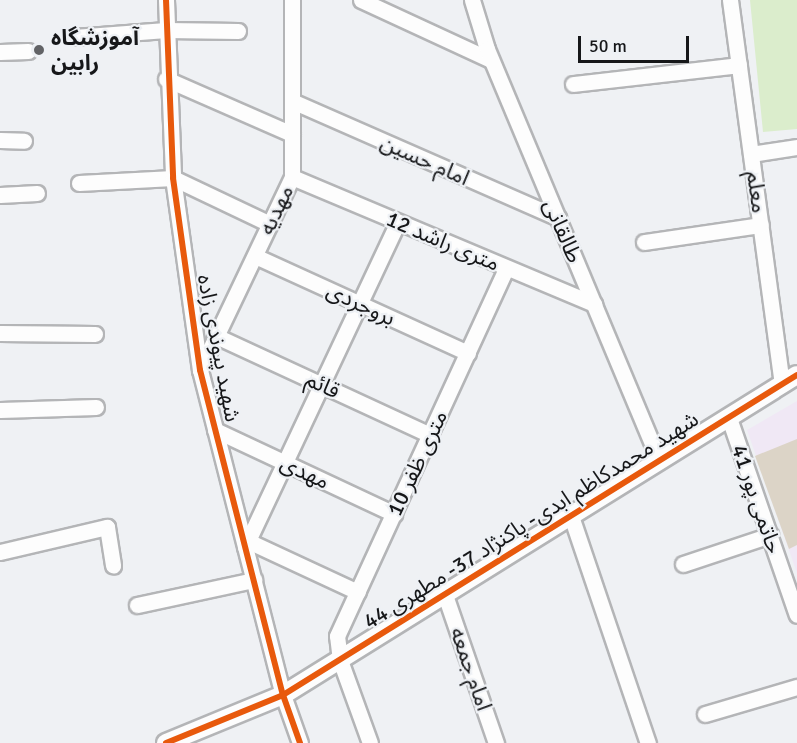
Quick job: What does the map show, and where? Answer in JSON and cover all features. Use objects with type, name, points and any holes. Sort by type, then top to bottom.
[{"type":"street","name":"شهید پیوندی زاده","points":[[166,0],[166,79],[173,178],[200,370],[283,695],[300,743]]},
{"type":"street","name":"مهدیه","points":[[200,370],[292,177],[292,0]]},
{"type":"street","points":[[361,0],[491,60]]},
{"type":"street","name":"طالقانی","points":[[472,0],[491,60],[659,461]]},
{"type":"street","name":"معلم","points":[[730,0],[761,225],[790,380]]},
{"type":"street","points":[[74,37],[166,30],[238,31]]},
{"type":"street","points":[[0,52],[28,51]]},
{"type":"street","points":[[573,84],[739,65]]},
{"type":"street","points":[[166,79],[292,135]]},
{"type":"street","name":"امام حسین","points":[[292,101],[558,218]]},
{"type":"street","points":[[0,140],[24,141]]},
{"type":"street","points":[[751,154],[797,147]]},
{"type":"street","name":"12 متری راشد","points":[[292,177],[594,304]]},
{"type":"street","points":[[79,183],[173,178],[270,224]]},
{"type":"street","points":[[0,195],[37,193]]},
{"type":"street","points":[[358,592],[246,544],[398,222]]},
{"type":"street","points":[[645,242],[761,225]]},
{"type":"street","name":"بروجردی","points":[[255,256],[468,353]]},
{"type":"street","name":"10 متری ظفر","points":[[370,743],[340,660],[336,636],[506,268]]},
{"type":"street","points":[[0,333],[95,334]]},
{"type":"street","name":"قائم","points":[[216,336],[430,435]]},
{"type":"street","name":"شهید محمدکاظم ابدی- پاکنژاد 37- مطهری 44","points":[[166,743],[283,695],[790,380]]},
{"type":"street","points":[[0,410],[96,406]]},
{"type":"street","name":"حاتمی پور 41","points":[[729,418],[797,615]]},
{"type":"street","name":"مهدی","points":[[215,430],[394,514]]},
{"type":"street","points":[[571,516],[648,743]]},
{"type":"street","points":[[0,552],[107,527],[113,566]]},
{"type":"street","points":[[683,564],[770,536]]},
{"type":"street","points":[[137,605],[254,580]]},
{"type":"street","name":"امام جمعه","points":[[445,594],[496,743]]},
{"type":"street","points":[[705,714],[797,687]]},
{"type":"shaded area","points":[[797,401],[797,573],[747,430]]},
{"type":"green space","points":[[750,0],[797,0],[797,129],[763,132]]},
{"type":"building","points":[[797,439],[797,545],[789,549],[755,456]]},
{"type":"cycle path","points":[[166,0],[173,178],[200,370],[283,695],[300,743]]},
{"type":"cycle path","points":[[166,743],[283,695],[797,375]]},
{"type":"place","name":"آموزشگاه رابین","points":[[39,50]]}]
